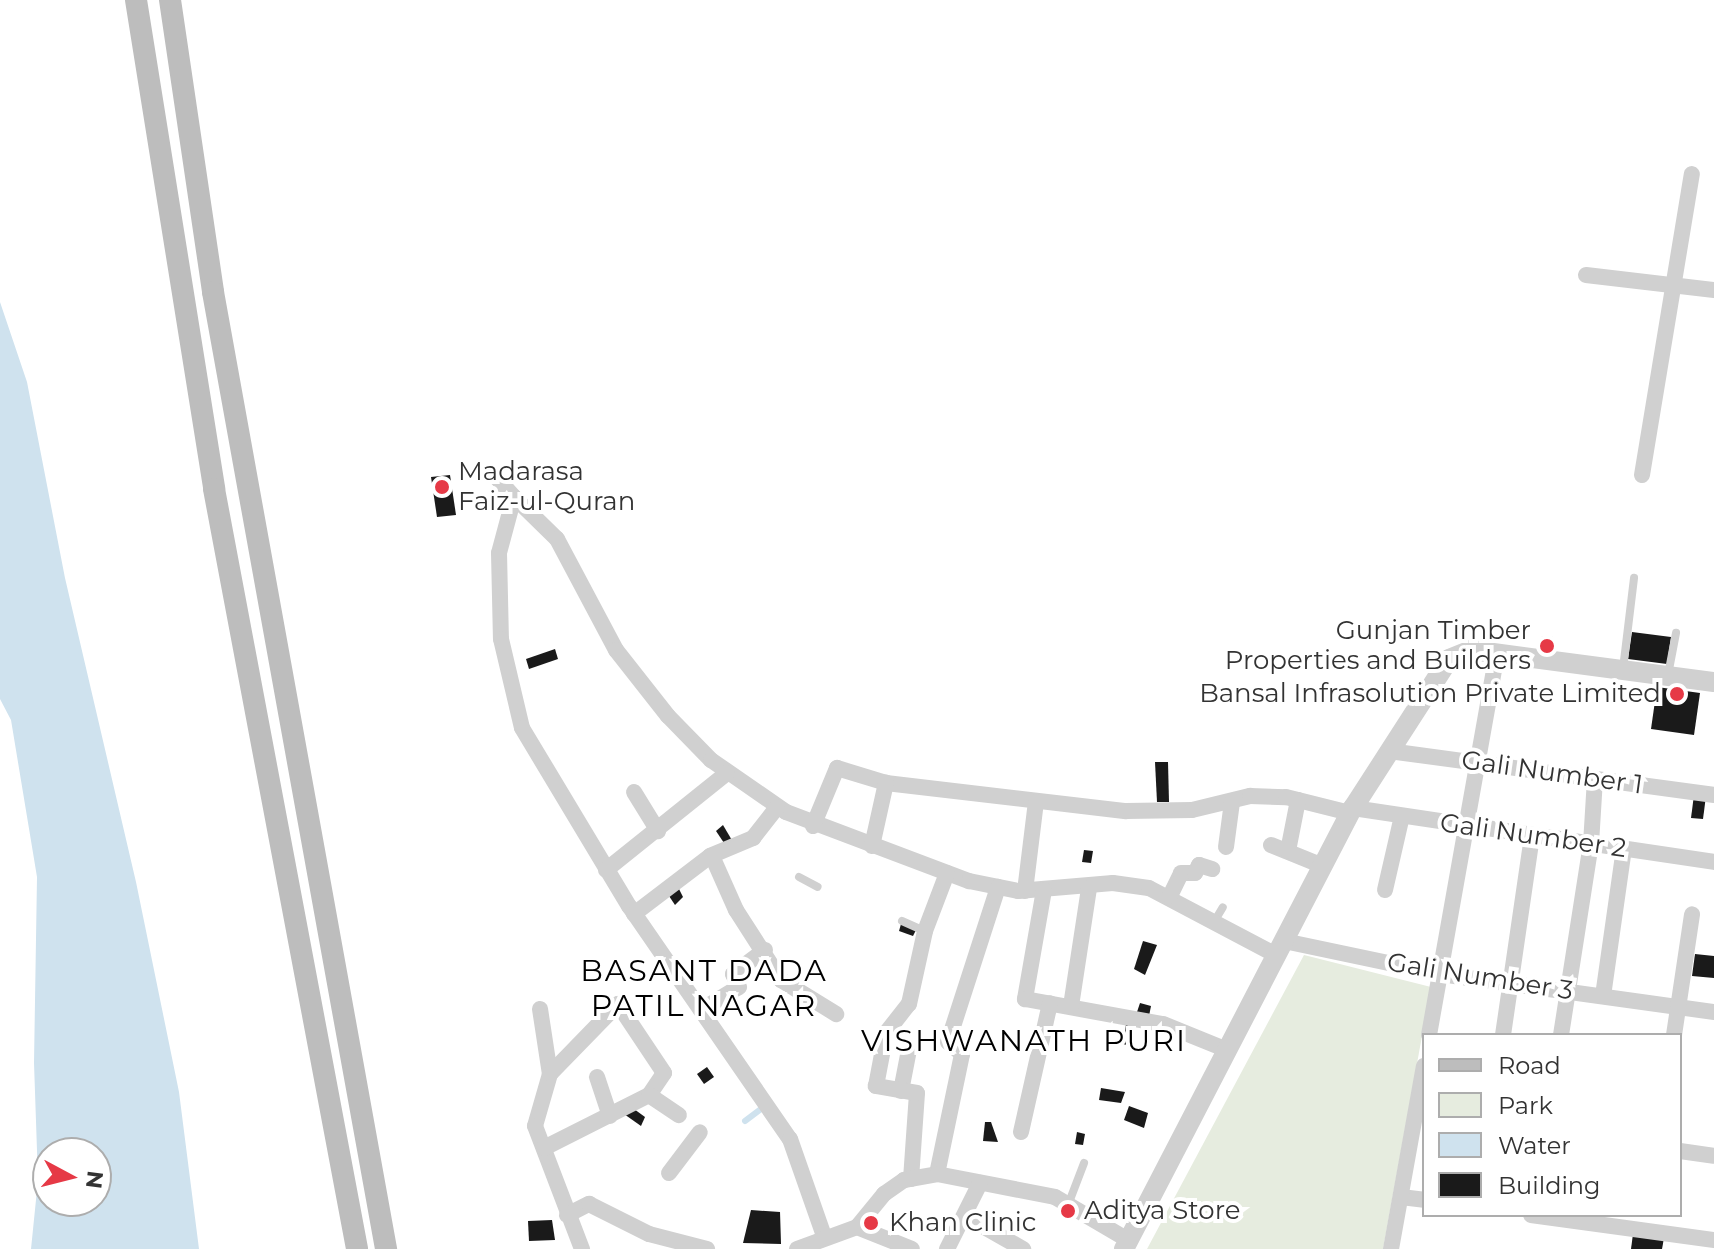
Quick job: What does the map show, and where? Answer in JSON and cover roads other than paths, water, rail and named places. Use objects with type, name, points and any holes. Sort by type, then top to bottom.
[{"type":"main road","points":[[136,0],[214,489],[357,1249]]},
{"type":"main road","points":[[170,0],[213,292],[386,1249]]},
{"type":"street","points":[[1642,475],[1692,174]]},
{"type":"street","points":[[1586,275],[1714,290]]},
{"type":"street","name":"Gali Number 3","points":[[482,473],[496,477],[557,539],[616,650],[668,716],[727,773],[777,807],[813,826],[947,873],[998,887],[1025,891],[1125,883],[1218,914],[1280,948],[1714,1012]]},
{"type":"street","points":[[514,497],[506,513],[499,565],[501,639],[512,698],[542,770],[634,914],[790,1139],[815,1198],[824,1236]]},
{"type":"street","points":[[797,1249],[824,1236],[857,1227],[884,1194],[911,1179],[937,1174],[1055,1197],[1126,1245],[1352,811],[1433,682],[1461,650],[1714,682]]},
{"type":"street","points":[[1429,1033],[1497,653]]},
{"type":"street","name":"Gali Number 1","points":[[1389,751],[1714,795]]},
{"type":"street","name":"Gali Number 2","points":[[813,826],[837,768],[886,783],[1142,812],[1232,802],[1250,796],[1298,800],[1352,811],[1714,862]]},
{"type":"street","points":[[606,870],[727,773]]},
{"type":"street","points":[[1561,1033],[1591,844],[1595,778]]},
{"type":"street","points":[[872,846],[886,783]]},
{"type":"street","points":[[634,792],[658,831]]},
{"type":"street","points":[[1288,851],[1298,800]]},
{"type":"street","points":[[1025,891],[1036,802]]},
{"type":"street","points":[[1226,847],[1232,802]]},
{"type":"street","points":[[634,914],[712,856],[753,838],[777,807]]},
{"type":"street","points":[[1385,890],[1402,816]]},
{"type":"street","points":[[1503,1033],[1513,984],[1532,836]]},
{"type":"street","points":[[1271,845],[1323,866]]},
{"type":"street","points":[[1603,996],[1624,849]]},
{"type":"street","points":[[712,856],[736,910],[765,950],[781,980],[836,1014]]},
{"type":"street","points":[[1170,896],[1181,873],[1195,873],[1199,865],[1212,869]]},
{"type":"street","points":[[911,1179],[917,1093],[876,1086],[886,1033],[909,1004],[925,931],[947,873]]},
{"type":"street","points":[[937,1174],[962,1054],[948,1042],[998,887]]},
{"type":"street","points":[[1071,1006],[1089,888]]},
{"type":"street","points":[[1044,890],[1025,999],[1163,1024],[1227,1050]]},
{"type":"street","points":[[1674,1033],[1692,914]]},
{"type":"street","points":[[701,1010],[739,987],[733,974],[765,950]]},
{"type":"street","points":[[1021,1132],[1050,1003]]},
{"type":"street","points":[[544,1148],[649,1095],[664,1073],[652,1067],[618,1004],[550,1074]]},
{"type":"street","points":[[540,1009],[550,1074],[535,1126],[582,1249]]},
{"type":"street","points":[[901,1091],[909,1050]]},
{"type":"street","points":[[597,1077],[610,1116]]},
{"type":"street","points":[[1391,1249],[1420,1114],[1422,1090]]},
{"type":"street","points":[[649,1095],[679,1115]]},
{"type":"street","points":[[669,1173],[700,1132]]},
{"type":"street","points":[[1682,1151],[1714,1156]]},
{"type":"street","points":[[947,1249],[980,1183]]},
{"type":"street","points":[[1401,1197],[1422,1200]]},
{"type":"street","points":[[567,1215],[589,1204],[649,1234],[707,1249]]},
{"type":"street","points":[[965,1216],[1023,1249]]},
{"type":"street","points":[[1546,1217],[1714,1240]]},
{"type":"street","points":[[857,1227],[906,1248]]},
{"type":"lane","points":[[1622,670],[1634,578]]},
{"type":"lane","points":[[1668,676],[1676,633]]},
{"type":"lane","points":[[799,877],[818,887]]},
{"type":"lane","points":[[902,921],[925,931]]},
{"type":"lane","points":[[1068,1206],[1084,1163]]},
{"type":"water","points":[[0,302],[27,382],[65,578],[136,882],[179,1092],[199,1249],[31,1249],[34,1217],[112,1217],[112,1137],[37,1137],[34,1063],[37,877],[11,720],[0,699]]},
{"type":"waterway","points":[[745,1121],[765,1106]]},
{"type":"place","name":"Madarasa Faiz-ul-Quran","points":[[442,487]]},
{"type":"place","name":"Gunjan Timber Properties and Builders","points":[[1547,646]]},
{"type":"place","name":"Bansal Infrasolution Private Limited","points":[[1677,694]]},
{"type":"place","name":"Aditya Store","points":[[1068,1211]]},
{"type":"place","name":"Khan Clinic","points":[[871,1223]]},
{"type":"district","name":"BASANT DADA PATIL NAGAR","points":[[704,988]]},
{"type":"district","name":"VISHWANATH PURI","points":[[1024,1041]]}]
